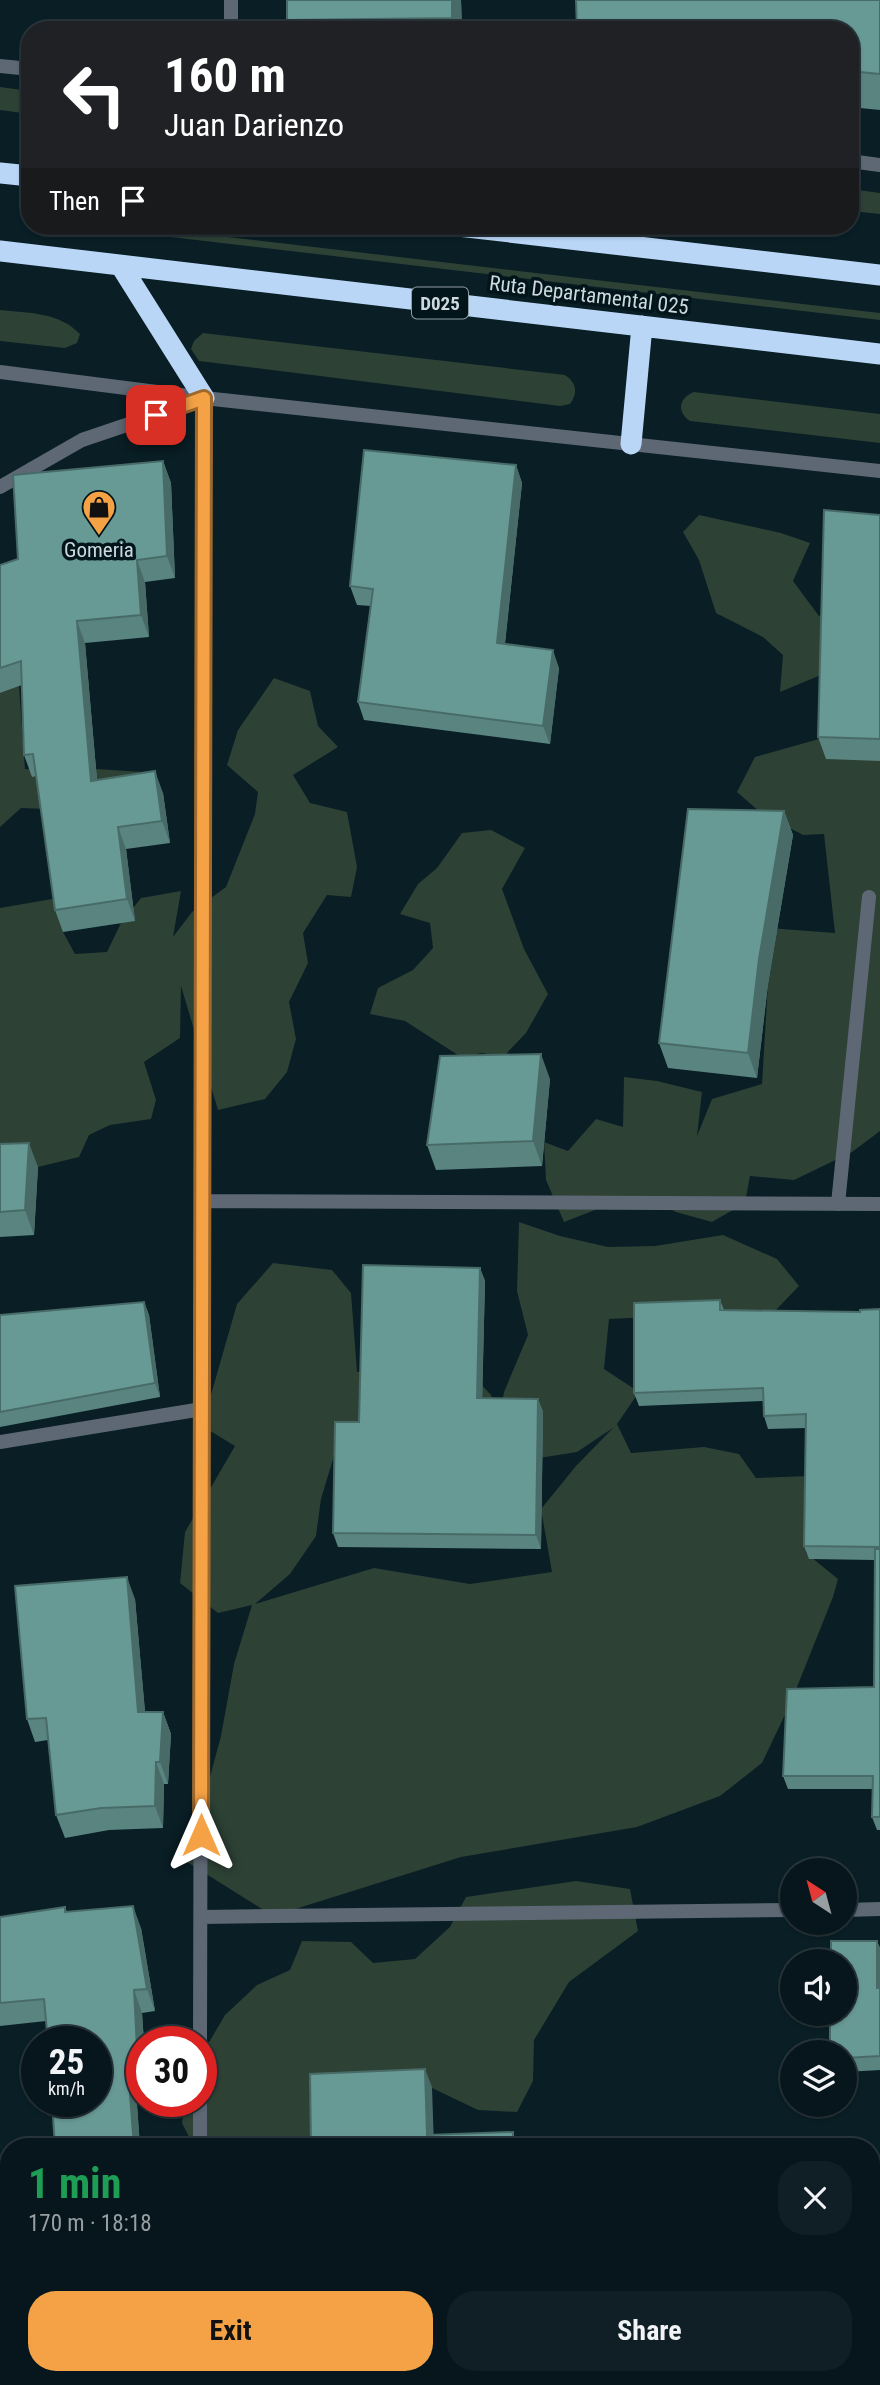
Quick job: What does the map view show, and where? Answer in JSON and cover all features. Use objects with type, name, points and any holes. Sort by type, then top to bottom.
[{"type":"highway","points":[[0,173],[21,175]]},
{"type":"highway","points":[[536,235],[880,275]]},
{"type":"highway","name":"Ruta Departamental 025","points":[[0,251],[880,354]]},
{"type":"highway","points":[[121,266],[204,398]]},
{"type":"highway","points":[[631,444],[642,326]]},
{"type":"street","points":[[231,0],[231,21]]},
{"type":"street","points":[[0,66],[21,68]]},
{"type":"street","points":[[859,162],[880,165]]},
{"type":"street","points":[[0,372],[204,398],[880,471]]},
{"type":"street","points":[[0,487],[82,440],[204,398]]},
{"type":"street","points":[[200,2026],[204,398]]},
{"type":"street","points":[[838,1204],[869,897]]},
{"type":"street","points":[[202,1201],[880,1204]]},
{"type":"street","points":[[0,1442],[202,1409]]},
{"type":"street","points":[[858,1910],[880,1909]]},
{"type":"street","points":[[201,1917],[780,1910]]},
{"type":"street","points":[[200,2117],[200,2138]]},
{"type":"green space","points":[[0,87],[21,90],[21,113],[0,110]]},
{"type":"green space","points":[[859,190],[880,193],[880,214],[859,212]]},
{"type":"green space","points":[[154,235],[210,235],[880,313],[880,320]]},
{"type":"green space","points":[[0,310],[32,313],[63,321],[80,334],[77,343],[65,348],[0,341]]},
{"type":"green space","points":[[203,333],[565,375],[572,381],[575,392],[570,404],[560,406],[199,361],[191,349],[194,341]]},
{"type":"green space","points":[[694,392],[880,414],[880,443],[690,421],[683,413],[681,405],[685,398]]},
{"type":"green space","points":[[699,515],[781,533],[810,543],[793,581],[819,616],[830,611],[828,672],[780,692],[783,655],[763,637],[716,613],[699,560],[683,532]]},
{"type":"green space","points":[[274,678],[310,691],[318,726],[338,747],[293,775],[310,803],[347,812],[357,867],[351,897],[327,895],[303,933],[308,963],[289,1002],[296,1039],[287,1072],[265,1099],[218,1110],[181,986],[180,1038],[144,1062],[156,1100],[151,1119],[110,1125],[89,1135],[79,1157],[38,1167],[0,1162],[0,908],[58,898],[63,932],[75,954],[107,952],[121,923],[141,898],[181,891],[173,937],[192,912],[226,887],[255,814],[258,792],[227,765],[238,730]]},
{"type":"green space","points":[[19,686],[25,769],[143,772],[132,798],[46,809],[21,808],[0,827],[0,693]]},
{"type":"green space","points":[[826,737],[880,761],[880,1131],[852,1152],[794,1180],[750,1176],[745,1203],[712,1222],[676,1212],[659,1203],[613,1203],[564,1222],[546,1180],[544,1142],[568,1151],[596,1119],[623,1127],[624,1077],[657,1081],[702,1092],[697,1136],[712,1099],[762,1084],[769,928],[835,933],[824,834],[803,835],[761,813],[737,792],[755,757]]},
{"type":"green space","points":[[491,830],[525,848],[502,889],[524,949],[548,994],[526,1033],[503,1057],[482,1053],[461,1057],[405,1021],[370,1014],[378,988],[413,970],[433,948],[430,923],[400,914],[418,884],[437,868],[462,833]]},
{"type":"green space","points":[[519,1222],[560,1236],[608,1247],[655,1246],[723,1235],[777,1259],[799,1286],[775,1311],[609,1319],[604,1369],[639,1392],[617,1424],[631,1453],[704,1447],[739,1454],[756,1478],[810,1476],[806,1553],[838,1579],[833,1597],[791,1702],[762,1763],[720,1796],[637,1827],[461,1857],[273,1916],[187,1862],[221,1736],[234,1664],[252,1605],[218,1613],[180,1583],[185,1532],[235,1446],[202,1426],[237,1304],[273,1263],[332,1270],[351,1293],[357,1372],[399,1367],[465,1367],[491,1395],[496,1411],[340,1436],[321,1499],[316,1536],[290,1574],[255,1604],[374,1568],[470,1584],[552,1572],[541,1509],[576,1466],[613,1428],[577,1452],[533,1459],[496,1437],[504,1392],[528,1335],[517,1291]]},
{"type":"green space","points":[[576,1881],[630,1889],[638,1931],[569,1982],[534,2040],[533,2081],[517,2112],[478,2110],[432,2088],[407,2083],[335,2127],[304,2138],[190,2138],[182,2123],[183,2117],[217,2117],[217,2029],[225,2015],[257,1985],[290,1970],[302,1941],[351,1942],[373,1963],[415,1959],[450,1927],[466,1897]]},
{"type":"building","points":[[287,0],[452,0],[452,18],[287,20]]},
{"type":"building","points":[[576,0],[880,0],[880,74],[859,72],[859,21],[577,21]]},
{"type":"building","points":[[364,450],[516,465],[497,643],[553,650],[543,726],[358,702],[373,589],[350,586]]},
{"type":"building","points":[[163,461],[167,556],[137,560],[141,615],[77,621],[91,781],[155,771],[162,821],[118,827],[127,899],[55,910],[33,754],[24,755],[21,661],[0,668],[0,565],[18,559],[13,475]]},
{"type":"building","points":[[824,510],[880,515],[880,739],[818,737]]},
{"type":"building","points":[[688,809],[784,811],[759,959],[748,1053],[659,1043]]},
{"type":"building","points":[[541,1054],[533,1141],[427,1145],[440,1056]]},
{"type":"building","points":[[29,1143],[25,1210],[0,1212],[0,1144]]},
{"type":"building","points":[[363,1265],[480,1268],[477,1398],[538,1399],[536,1535],[333,1533],[335,1422],[359,1422]]},
{"type":"building","points":[[720,1300],[720,1310],[860,1312],[880,1309],[880,1547],[804,1546],[806,1414],[764,1416],[763,1388],[634,1393],[634,1303]]},
{"type":"building","points":[[144,1302],[155,1383],[0,1412],[0,1315]]},
{"type":"building","points":[[875,1549],[880,1549],[880,1817],[872,1817],[873,1776],[783,1776],[787,1689],[874,1687]]},
{"type":"building","points":[[127,1577],[138,1712],[163,1712],[160,1762],[156,1762],[155,1806],[101,1808],[56,1815],[46,1718],[27,1719],[15,1586]]},
{"type":"building","points":[[133,1906],[147,1989],[134,1990],[136,2026],[126,2026],[126,2117],[132,2117],[133,2138],[54,2138],[53,2117],[112,2117],[112,2026],[47,2026],[44,1999],[0,2003],[0,1917],[65,1907],[65,1912]]},
{"type":"building","points":[[831,1941],[877,1941],[880,2056],[857,2057],[857,2040],[830,2040],[830,2026],[857,2026],[857,1949],[831,1949]]},
{"type":"building","points":[[425,2069],[427,2135],[513,2132],[513,2138],[311,2138],[310,2074]]},
{"type":"place","name":"Gomeria","points":[[99,537]]},
{"type":"route","points":[[156,415],[204,398],[201,1835]]}]
